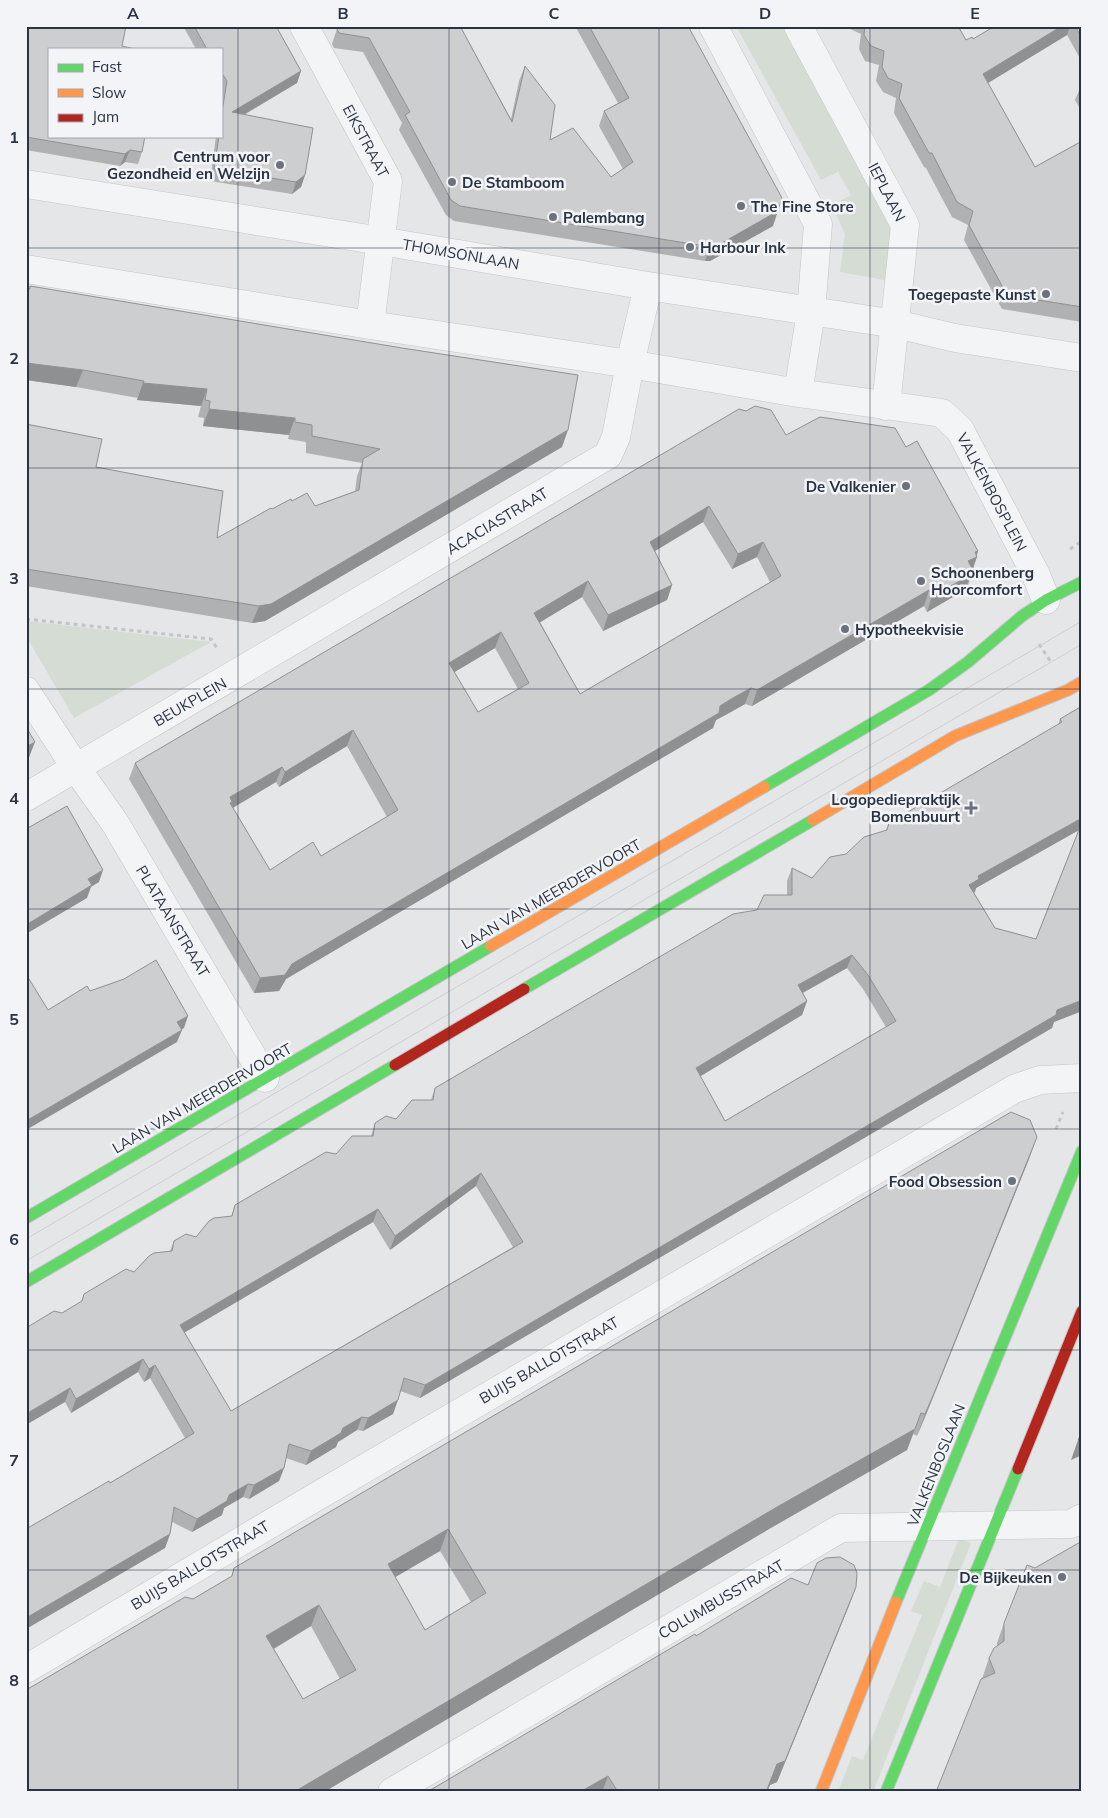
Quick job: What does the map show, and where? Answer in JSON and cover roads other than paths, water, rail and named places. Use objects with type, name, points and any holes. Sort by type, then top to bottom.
[{"type":"street","name":"EIKSTRAAT","points":[[304,26],[388,181],[370,325]]},
{"type":"street","points":[[713,26],[818,224],[811,312],[798,392]]},
{"type":"street","name":"IEPLAAN","points":[[798,26],[905,225],[886,406]]},
{"type":"street","name":"THOMSONLAAN","points":[[26,184],[648,286],[896,324]]},
{"type":"street","points":[[26,269],[886,406]]},
{"type":"street","name":"ACACIASTRAAT","points":[[236,675],[608,455],[616,437],[648,286]]},
{"type":"street","points":[[896,324],[955,338],[1082,358]]},
{"type":"street","name":"VALKENBOSPLEIN","points":[[886,406],[942,413],[960,430],[1036,575],[1046,600]]},
{"type":"street","name":"LAAN VAN MEERDERVOORT","points":[[26,1218],[929,690],[968,662],[1022,616],[1046,600],[1082,582]]},
{"type":"street","name":"BEUKPLEIN","points":[[76,768],[236,675]]},
{"type":"street","points":[[26,1282],[955,736],[1068,690],[1082,682]]},
{"type":"street","points":[[26,691],[76,768],[26,797]]},
{"type":"street","name":"PLATAANSTRAAT","points":[[76,768],[115,823],[265,1078]]},
{"type":"street","name":"BUIJS BALLOTSTRAAT","points":[[26,1669],[378,1460],[1014,1089],[1040,1080],[1082,1078]]},
{"type":"street","name":"VALKENBOSLAAN","points":[[821,1792],[926,1527],[1082,1151]]},
{"type":"street","points":[[886,1792],[1082,1311]]},
{"type":"street","name":"COLUMBUSSTRAAT","points":[[392,1792],[841,1528],[1071,1524],[1082,1518]]},
{"type":"tram line","points":[[26,1239],[1082,621]]},
{"type":"tram line","points":[[26,1261],[1082,644]]},
{"type":"place","name":"Centrum voor Gezondheid en Welzijn","points":[[280,165]]},
{"type":"place","name":"De Stamboom","points":[[452,182]]},
{"type":"place","name":"The Fine Store","points":[[741,206]]},
{"type":"place","name":"Palembang","points":[[553,217]]},
{"type":"place","name":"Harbour Ink","points":[[690,247]]},
{"type":"place","name":"Toegepaste Kunst","points":[[1046,294]]},
{"type":"place","name":"De Valkenier","points":[[906,486]]},
{"type":"place","name":"Schoonenberg Hoorcomfort","points":[[921,581]]},
{"type":"place","name":"Hypotheekvisie","points":[[845,629]]},
{"type":"place","name":"Logopediepraktijk Bomenbuurt","points":[[971,808]]},
{"type":"place","name":"Food Obsession","points":[[1012,1181]]},
{"type":"place","name":"De Bijkeuken","points":[[1062,1577]]}]
